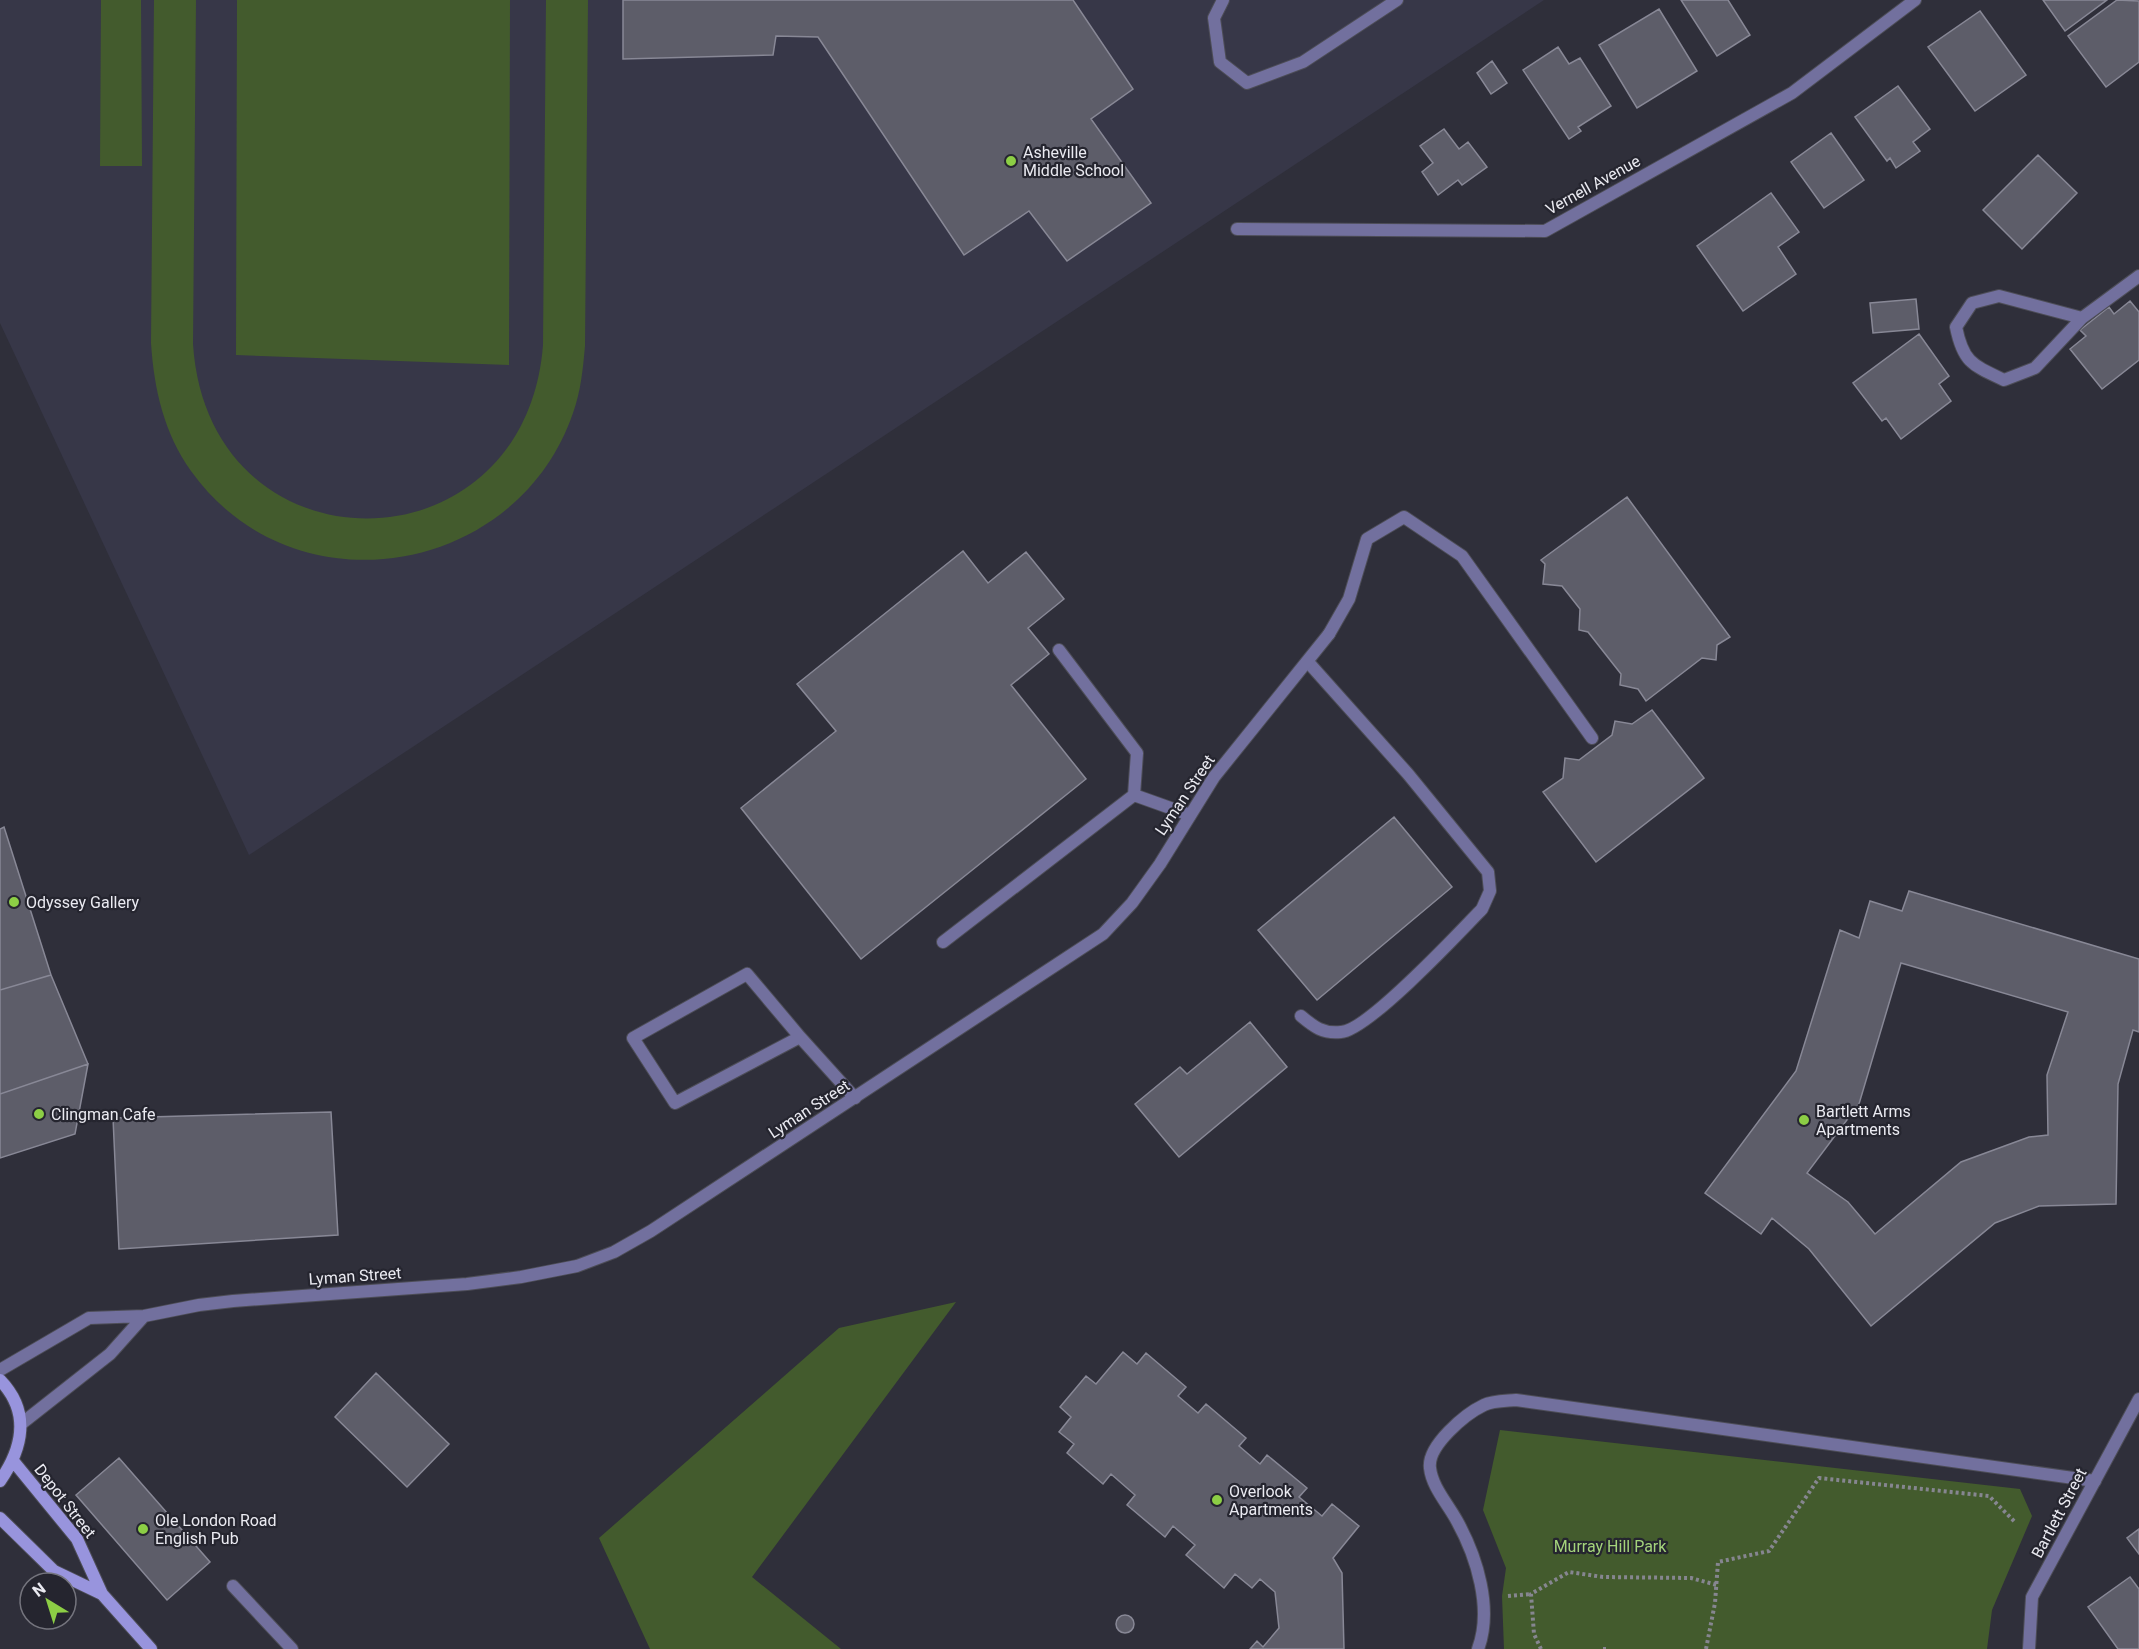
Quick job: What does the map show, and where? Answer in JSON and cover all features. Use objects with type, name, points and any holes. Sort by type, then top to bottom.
[{"type":"street","points":[[1223,0],[1214,18],[1220,62],[1247,83],[1303,62],[1397,0]]},
{"type":"street","name":"Vernell Avenue","points":[[1237,229],[1545,231],[1792,93],[1915,0]]},
{"type":"street","points":[[2082,318],[1999,296],[1972,303],[1956,327],[1961,352],[1979,369],[2004,380],[2035,368],[2082,318],[2139,276]]},
{"type":"street","name":"Lyman Street","points":[[0,1370],[89,1318],[144,1316],[211,1303],[467,1284],[521,1277],[577,1266],[614,1252],[651,1231],[1103,934],[1132,903],[1214,777],[1329,634],[1349,599],[1368,539],[1404,517],[1462,556],[1592,738]]},
{"type":"street","points":[[943,942],[1134,795],[1137,753],[1059,650]]},
{"type":"street","points":[[1301,1016],[1319,1031],[1344,1033],[1394,998],[1482,909],[1490,891],[1488,872],[1308,662]]},
{"type":"street","points":[[1134,795],[1190,815]]},
{"type":"street","points":[[800,1037],[675,1103],[633,1038],[747,974],[855,1098]]},
{"type":"street","points":[[21,1424],[110,1354],[144,1316]]},
{"type":"street","points":[[0,1380],[16,1405],[21,1424],[20,1444],[14,1462],[0,1481]]},
{"type":"street","name":"Bartlett Street","points":[[2029,1649],[2032,1597],[2139,1399]]},
{"type":"street","points":[[1478,1649],[1483,1621],[1483,1597],[1474,1558],[1458,1523],[1432,1479],[1429,1465],[1432,1450],[1450,1431],[1485,1405],[1516,1400],[2095,1481]]},
{"type":"street","name":"Depot Street","points":[[14,1462],[77,1539],[102,1594],[151,1649]]},
{"type":"street","name":"Depot Street","points":[[0,1518],[54,1571],[102,1594]]},
{"type":"street","points":[[233,1586],[292,1649]]},
{"type":"path","points":[[1706,1649],[1717,1585],[1718,1562],[1769,1551],[1819,1479],[1989,1496],[2016,1523]]},
{"type":"path","points":[[1502,1596],[1532,1594],[1569,1572],[1603,1577],[1691,1578],[1717,1585]]},
{"type":"path","points":[[1532,1594],[1534,1635],[1541,1649]]},
{"type":"path","points":[[1603,1649],[1608,1649]]},
{"type":"shaded area","points":[[0,0],[1544,0],[249,855],[0,323]]},
{"type":"green space","points":[[101,0],[141,0],[142,166],[100,166]]},
{"type":"green space","points":[[154,0],[196,0],[193,344],[212,420],[251,475],[306,508],[367,518],[428,508],[483,475],[523,421],[543,345],[546,0],[588,0],[585,346],[581,379],[573,413],[545,468],[504,511],[454,541],[399,557],[342,559],[286,545],[234,516],[191,471],[174,441],[162,410],[151,343]]},
{"type":"green space","points":[[237,0],[510,0],[509,365],[236,355]]},
{"type":"green space","points":[[956,1302],[752,1577],[841,1649],[650,1649],[599,1538],[839,1328]]},
{"type":"green space","name":"Murray Hill Park","points":[[1500,1430],[2020,1489],[2032,1516],[1992,1610],[1987,1649],[1504,1649],[1502,1596],[1506,1568],[1483,1510]]},
{"type":"building","name":"Asheville Middle School","points":[[623,0],[1073,0],[1133,89],[1091,119],[1151,203],[1067,261],[1029,211],[964,255],[818,37],[776,36],[773,55],[623,59]]},
{"type":"building","points":[[1681,0],[1728,0],[1750,35],[1717,56]]},
{"type":"building","points":[[2043,0],[2107,0],[2065,31]]},
{"type":"building","points":[[2117,0],[2139,1],[2139,62],[2106,87],[2068,36]]},
{"type":"building","points":[[1659,9],[1697,71],[1637,108],[1599,45]]},
{"type":"building","points":[[1980,11],[2026,75],[1975,111],[1928,47]]},
{"type":"building","points":[[1558,47],[1569,64],[1580,58],[1611,106],[1578,127],[1581,131],[1569,139],[1523,70]]},
{"type":"building","points":[[1492,61],[1507,83],[1491,94],[1477,73]]},
{"type":"building","points":[[1898,86],[1930,129],[1913,142],[1920,151],[1896,168],[1890,158],[1887,161],[1855,117]]},
{"type":"building","points":[[1444,129],[1459,149],[1468,142],[1487,167],[1462,185],[1458,180],[1438,195],[1422,172],[1433,163],[1420,146]]},
{"type":"building","points":[[1831,133],[1864,180],[1824,208],[1791,162]]},
{"type":"building","points":[[2038,155],[2077,193],[2022,249],[1983,210]]},
{"type":"building","points":[[1771,193],[1799,232],[1778,247],[1796,274],[1743,311],[1697,246]]},
{"type":"building","points":[[1916,299],[1919,329],[1873,333],[1870,303]]},
{"type":"building","points":[[2130,301],[2139,312],[2139,360],[2102,389],[2070,349],[2086,336],[2080,330],[2109,307],[2114,314]]},
{"type":"building","points":[[1919,334],[1949,376],[1939,384],[1951,401],[1901,439],[1886,418],[1882,421],[1853,383]]},
{"type":"building","points":[[1627,497],[1730,637],[1717,645],[1716,660],[1702,658],[1646,701],[1638,689],[1620,685],[1621,674],[1588,632],[1579,630],[1580,609],[1562,586],[1543,584],[1545,564],[1541,560]]},
{"type":"building","points":[[963,551],[988,583],[1026,552],[1064,599],[1028,628],[1049,654],[1011,685],[1086,779],[861,959],[741,808],[836,731],[797,684]]},
{"type":"building","points":[[1652,710],[1704,778],[1596,862],[1543,792],[1563,778],[1565,758],[1579,760],[1612,735],[1615,721],[1632,724]]},
{"type":"building","points":[[1394,817],[1452,887],[1317,1000],[1258,930]]},
{"type":"building","name":"Odyssey Gallery","points":[[4,827],[51,975],[0,990],[0,829]]},
{"type":"building","name":"Bartlett Arms Apartments","points":[[1909,891],[2139,959],[2139,1032],[2133,1030],[2118,1084],[2116,1204],[2039,1206],[1995,1223],[1871,1326],[1809,1249],[1772,1218],[1761,1234],[1705,1193],[1796,1071],[1840,930],[1859,938],[1870,901],[1902,911]],"holes":[[[1901,963],[2068,1012],[2047,1075],[2048,1135],[2029,1137],[1961,1162],[1875,1234],[1848,1202],[1807,1173],[1859,1104]]]},
{"type":"building","points":[[51,975],[88,1064],[0,1094],[0,990]]},
{"type":"building","points":[[1250,1022],[1287,1067],[1179,1157],[1135,1104],[1180,1067],[1187,1074]]},
{"type":"building","name":"Clingman Cafe","points":[[88,1064],[75,1134],[0,1158],[0,1094]]},
{"type":"building","points":[[331,1112],[338,1235],[119,1249],[113,1118]]},
{"type":"building","name":"Overlook Apartments","points":[[1123,1352],[1137,1364],[1146,1353],[1186,1387],[1178,1396],[1198,1413],[1206,1404],[1246,1438],[1239,1446],[1260,1464],[1267,1455],[1307,1488],[1299,1497],[1322,1516],[1332,1504],[1359,1526],[1333,1558],[1342,1573],[1344,1649],[1250,1649],[1257,1641],[1263,1647],[1279,1628],[1275,1592],[1260,1579],[1252,1588],[1235,1574],[1224,1588],[1186,1555],[1195,1545],[1173,1526],[1165,1537],[1127,1505],[1135,1495],[1111,1474],[1103,1484],[1067,1453],[1074,1444],[1059,1432],[1071,1417],[1060,1407],[1086,1376],[1096,1384]]},
{"type":"building","points":[[376,1373],[449,1444],[407,1487],[335,1417]]},
{"type":"building","name":"Ole London Road English Pub","points":[[119,1458],[210,1562],[167,1600],[76,1495]]},
{"type":"building","points":[[2139,1529],[2139,1554],[2127,1538]]},
{"type":"building","points":[[2130,1577],[2139,1589],[2139,1649],[2118,1649],[2088,1607]]},
{"type":"building","points":[[1121,1615],[1129,1615],[1134,1620],[1132,1631],[1121,1633],[1116,1628],[1116,1620]]},
{"type":"place","name":"Asheville Middle School","points":[[1011,161]]},
{"type":"place","name":"Odyssey Gallery","points":[[14,902]]},
{"type":"place","name":"Clingman Cafe","points":[[39,1114]]},
{"type":"place","name":"Bartlett Arms Apartments","points":[[1804,1120]]},
{"type":"place","name":"Overlook Apartments","points":[[1217,1500]]},
{"type":"place","name":"Ole London Road English Pub","points":[[143,1529]]}]
